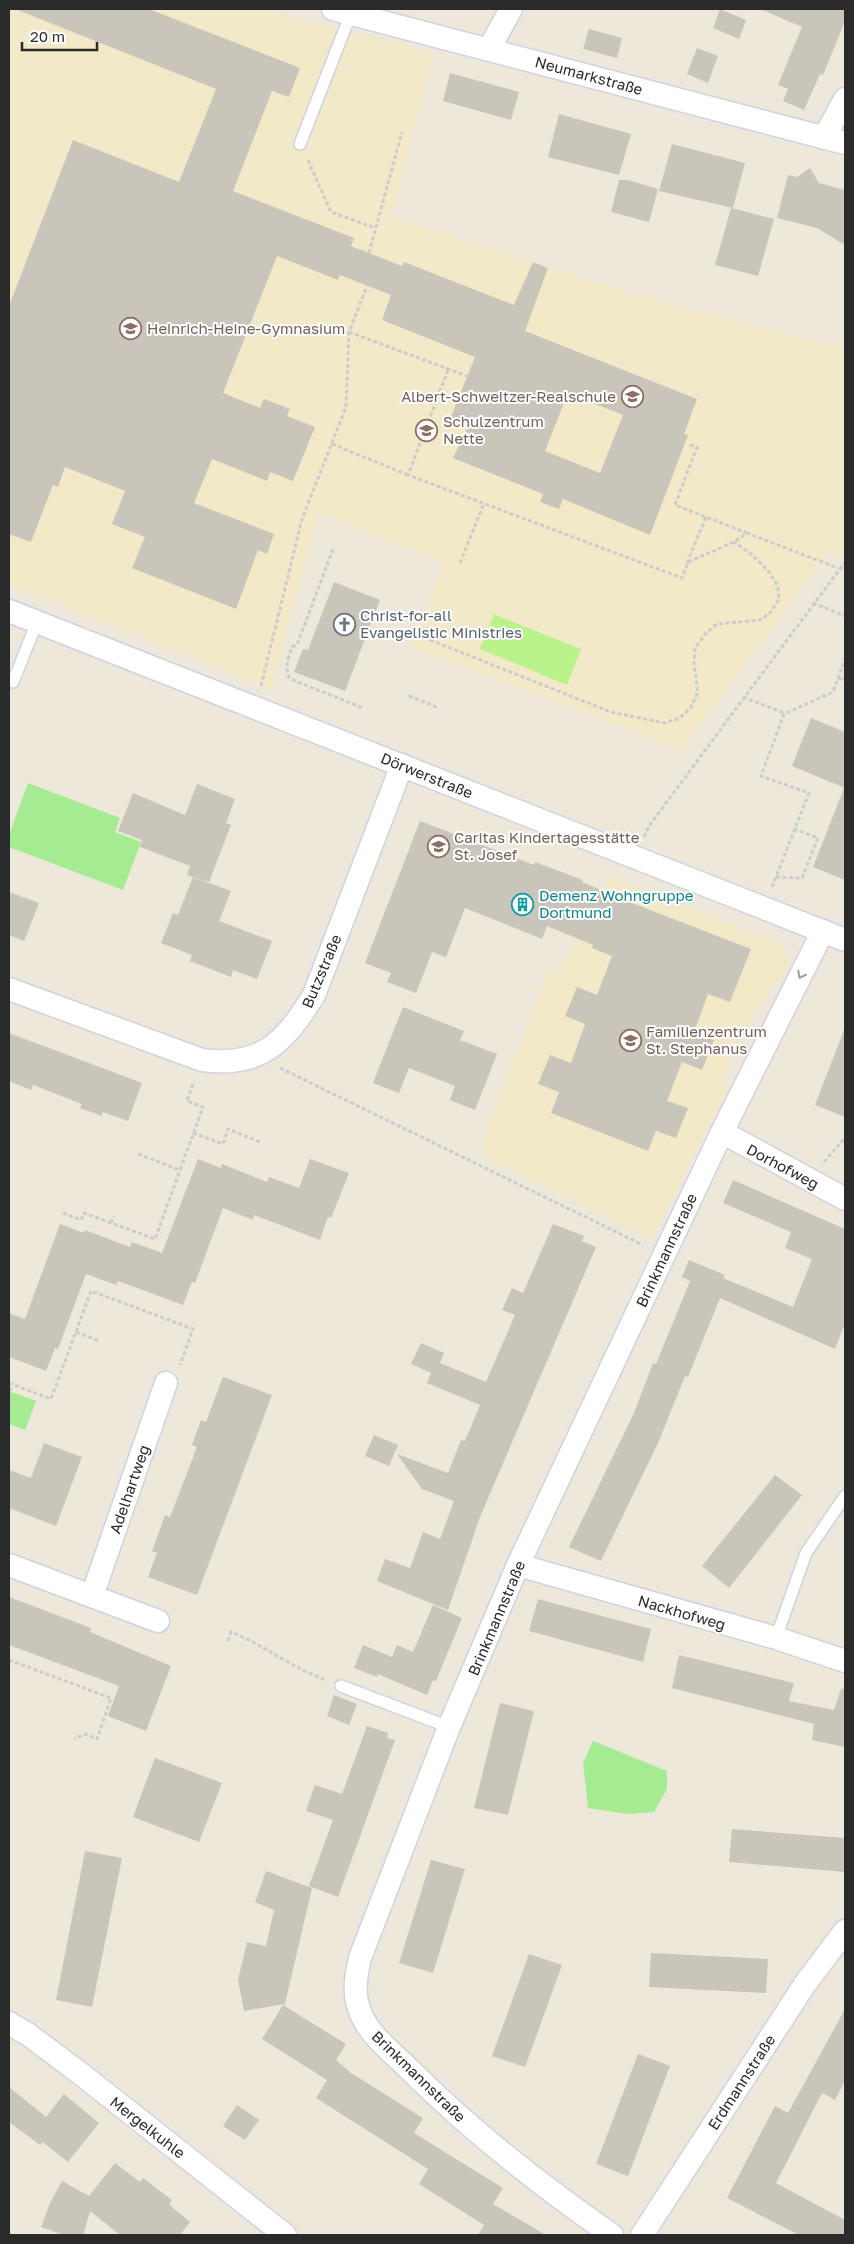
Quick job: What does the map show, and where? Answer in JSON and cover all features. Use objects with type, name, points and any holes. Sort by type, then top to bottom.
[{"type":"street","points":[[489,49],[510,9]]},
{"type":"street","name":"Neumarkstraße","points":[[342,11],[845,143]]},
{"type":"street","points":[[824,138],[845,99]]},
{"type":"street","name":"Dörwerstraße","points":[[9,611],[845,940]]},
{"type":"street","name":"Butzstraße","points":[[9,989],[202,1060],[222,1062],[257,1056],[282,1040],[300,1018],[314,995],[402,765]]},
{"type":"street","name":"Brinkmannstraße","points":[[612,2235],[519,2169],[427,2087],[364,2021],[355,1998],[355,1979],[360,1958],[449,1727],[518,1565],[722,1132],[823,931]]},
{"type":"street","name":"Dorhofweg","points":[[722,1132],[845,1199]]},
{"type":"street","name":"Adelhartweg","points":[[92,1596],[166,1383]]},
{"type":"street","points":[[9,1565],[158,1622]]},
{"type":"street","name":"Nackhofweg","points":[[518,1565],[776,1638],[845,1661]]},
{"type":"street","name":"Erdmannstraße","points":[[642,2235],[805,1984],[845,1931]]},
{"type":"street","name":"Mergelkuhle","points":[[9,2023],[64,2061],[286,2235]]},
{"type":"lane","points":[[300,144],[342,11]]},
{"type":"lane","points":[[13,682],[36,622]]},
{"type":"lane","points":[[776,1638],[806,1553],[845,1496]]},
{"type":"lane","points":[[341,1686],[449,1727]]},
{"type":"path","points":[[369,252],[402,132]]},
{"type":"path","points":[[300,144],[331,212],[375,228]]},
{"type":"path","points":[[261,689],[302,519],[346,407],[349,332],[367,286]]},
{"type":"path","points":[[349,332],[466,376]]},
{"type":"path","points":[[408,475],[448,370]]},
{"type":"path","points":[[332,444],[408,475],[682,578]]},
{"type":"path","points":[[690,445],[697,447],[675,504],[838,568]]},
{"type":"path","points":[[460,563],[484,504]]},
{"type":"path","points":[[682,578],[706,516]]},
{"type":"path","points":[[682,578],[688,562],[734,542],[747,533]]},
{"type":"path","points":[[430,640],[611,712],[664,723],[680,718],[691,707],[698,692],[694,664],[696,648],[707,632],[717,624],[760,620],[771,612],[779,598],[778,588],[770,573],[751,554],[734,542]]},
{"type":"path","points":[[333,549],[297,645],[292,647],[286,664],[286,671],[290,678],[363,708]]},
{"type":"path","points":[[635,858],[649,826],[838,568],[845,562]]},
{"type":"path","points":[[813,604],[845,616]]},
{"type":"path","points":[[772,888],[809,793],[761,776],[784,714],[833,692],[845,659]]},
{"type":"path","points":[[838,678],[844,680],[845,676]]},
{"type":"path","points":[[409,696],[439,708]]},
{"type":"path","points":[[743,697],[784,714]]},
{"type":"path","points":[[776,877],[802,878],[818,838],[795,829]]},
{"type":"path","points":[[257,1056],[664,1256]]},
{"type":"path","points":[[63,1213],[81,1220],[84,1213],[155,1239],[203,1107],[187,1101],[194,1083]]},
{"type":"path","points":[[193,1133],[223,1144],[228,1129],[260,1142]]},
{"type":"path","points":[[809,1179],[845,1138]]},
{"type":"path","points":[[138,1154],[180,1170]]},
{"type":"path","points":[[111,1223],[114,1216]]},
{"type":"path","points":[[10,1391],[11,1384],[51,1399],[91,1291],[193,1329],[178,1368],[166,1383]]},
{"type":"path","points":[[76,1332],[99,1341]]},
{"type":"path","points":[[228,1641],[231,1632],[246,1638],[309,1674],[341,1686]]},
{"type":"path","points":[[9,1660],[111,1698],[97,1738],[85,1734],[74,1739]]},
{"type":"shaded area","name":"Schulzentrum Nette","points":[[9,9],[263,9],[434,53],[391,217],[628,292],[845,349],[845,551],[842,553],[829,551],[682,750],[411,647],[444,563],[318,512],[272,689],[9,584]]},
{"type":"shaded area","name":"Familienzentrum St. Stephanus","points":[[609,877],[782,944],[789,962],[780,979],[754,1012],[726,1069],[725,1079],[732,1098],[718,1119],[712,1120],[652,1239],[483,1156],[484,1134],[549,969],[558,972]]},
{"type":"green space","points":[[494,614],[581,649],[567,685],[480,649]]},
{"type":"green space","points":[[28,783],[120,818],[115,832],[141,842],[123,890],[9,847],[9,835]]},
{"type":"green space","points":[[9,1391],[36,1401],[25,1430],[9,1424]]},
{"type":"green space","points":[[593,1741],[667,1771],[667,1789],[654,1812],[628,1814],[588,1808],[583,1763]]},
{"type":"building","points":[[15,9],[149,9],[300,68],[289,97],[272,91],[233,191],[354,238],[351,246],[402,266],[404,262],[514,305],[533,262],[548,268],[525,331],[697,399],[684,434],[688,435],[650,535],[563,499],[559,509],[540,502],[543,494],[453,458],[467,429],[448,424],[475,357],[382,320],[391,295],[340,275],[338,280],[277,256],[223,393],[260,408],[264,399],[290,409],[287,416],[315,427],[293,481],[270,472],[267,481],[212,459],[194,503],[274,534],[267,554],[258,550],[236,609],[132,568],[145,537],[112,524],[125,491],[65,467],[58,487],[53,485],[31,542],[9,534],[9,306],[73,140],[179,182],[216,89]],"holes":[[[568,393],[623,415],[600,473],[545,451]]]},
{"type":"building","points":[[720,9],[746,20],[739,39],[713,28]]},
{"type":"building","points":[[760,9],[845,9],[845,21],[823,75],[820,74],[804,110],[783,101],[788,89],[778,85],[802,27]]},
{"type":"building","points":[[589,29],[622,38],[617,58],[583,49]]},
{"type":"building","points":[[697,48],[718,56],[708,83],[687,74]]},
{"type":"building","points":[[450,73],[519,92],[511,120],[443,101]]},
{"type":"building","points":[[559,114],[631,134],[619,175],[548,157]]},
{"type":"building","points":[[672,144],[745,163],[733,208],[659,191]]},
{"type":"building","points":[[810,168],[819,183],[845,190],[845,245],[817,228],[777,218],[788,175],[797,177]]},
{"type":"building","points":[[619,180],[628,180],[658,189],[649,222],[611,212]]},
{"type":"building","points":[[731,208],[774,219],[758,276],[715,265]]},
{"type":"building","name":"Christ-for-all Evangelistic Ministries","points":[[334,582],[380,600],[345,691],[294,672],[303,649],[308,650]]},
{"type":"building","points":[[811,718],[845,732],[845,788],[792,766]]},
{"type":"building","points":[[197,784],[235,799],[226,823],[231,825],[209,882],[187,875],[190,866],[140,847],[142,840],[118,831],[133,793],[185,815]]},
{"type":"building","points":[[845,788],[845,880],[813,867]]},
{"type":"building","points":[[420,821],[534,865],[535,862],[583,880],[582,882],[632,903],[751,949],[730,1002],[708,994],[694,1032],[714,1040],[702,1070],[682,1062],[667,1101],[688,1108],[676,1138],[656,1131],[648,1151],[551,1113],[559,1092],[538,1084],[550,1055],[571,1063],[585,1024],[565,1016],[577,987],[597,995],[612,956],[592,948],[593,945],[547,926],[542,939],[465,908],[446,957],[432,952],[416,993],[387,982],[391,973],[365,963]]},
{"type":"building","points":[[193,877],[231,891],[219,921],[272,941],[257,979],[233,970],[231,977],[190,961],[192,955],[161,943],[173,913],[178,915]]},
{"type":"building","points":[[9,892],[39,903],[24,941],[9,935]]},
{"type":"building","points":[[403,1007],[464,1031],[460,1040],[497,1054],[475,1110],[450,1100],[455,1086],[409,1068],[399,1093],[373,1083]]},
{"type":"building","points":[[845,1030],[845,1117],[815,1105]]},
{"type":"building","points":[[9,1033],[142,1083],[128,1121],[103,1112],[102,1116],[80,1108],[82,1104],[33,1085],[31,1090],[9,1081]]},
{"type":"building","points":[[198,1159],[221,1168],[222,1164],[267,1182],[269,1177],[299,1188],[310,1159],[349,1173],[331,1218],[328,1217],[320,1240],[254,1215],[253,1220],[223,1208],[195,1283],[192,1282],[183,1305],[118,1281],[116,1285],[86,1274],[58,1349],[55,1348],[46,1371],[9,1357],[9,1313],[25,1319],[60,1224],[84,1233],[85,1230],[130,1247],[132,1242],[162,1253]]},
{"type":"building","points":[[733,1180],[845,1229],[845,1323],[835,1349],[720,1298],[688,1377],[685,1376],[658,1443],[601,1561],[569,1547],[634,1413],[653,1363],[656,1364],[690,1281],[682,1277],[689,1260],[725,1275],[723,1278],[793,1307],[812,1259],[785,1248],[791,1232],[723,1203]]},
{"type":"building","points":[[553,1224],[584,1236],[582,1241],[596,1247],[480,1517],[448,1610],[377,1581],[385,1559],[410,1568],[423,1532],[440,1539],[454,1501],[422,1489],[397,1454],[448,1473],[461,1440],[465,1441],[480,1405],[427,1383],[431,1373],[411,1364],[421,1343],[444,1353],[440,1363],[486,1382],[515,1315],[502,1310],[512,1288],[523,1293]]},
{"type":"building","points":[[223,1377],[272,1395],[197,1595],[148,1577],[157,1553],[152,1551],[165,1515],[170,1517],[197,1447],[192,1445],[201,1420],[206,1422]]},
{"type":"building","points":[[374,1435],[398,1445],[389,1466],[365,1456]]},
{"type":"building","points":[[44,1443],[82,1457],[56,1526],[9,1508],[9,1470],[31,1478]]},
{"type":"building","points":[[775,1475],[802,1495],[729,1588],[702,1566]]},
{"type":"building","points":[[9,1597],[91,1628],[90,1632],[171,1666],[146,1731],[108,1716],[119,1686],[9,1645]]},
{"type":"building","points":[[538,1599],[651,1629],[643,1662],[529,1631]]},
{"type":"building","points":[[433,1605],[462,1618],[436,1681],[433,1680],[427,1695],[378,1674],[377,1677],[354,1668],[363,1645],[392,1657],[397,1645],[413,1652]]},
{"type":"building","points":[[679,1655],[794,1683],[789,1701],[834,1710],[841,1689],[845,1689],[845,1747],[812,1740],[814,1724],[672,1688]]},
{"type":"building","points":[[334,1695],[357,1704],[349,1725],[327,1716]]},
{"type":"building","points":[[500,1703],[534,1711],[508,1815],[474,1808]]},
{"type":"building","points":[[367,1726],[388,1733],[387,1738],[395,1740],[338,1897],[309,1886],[333,1820],[306,1811],[315,1785],[342,1794]]},
{"type":"building","points":[[155,1758],[222,1783],[199,1842],[133,1817]]},
{"type":"building","points":[[732,1829],[845,1838],[845,1872],[729,1862]]},
{"type":"building","points":[[85,1851],[122,1858],[92,2007],[56,2000]]},
{"type":"building","points":[[431,1860],[465,1869],[433,1973],[399,1963]]},
{"type":"building","points":[[266,1871],[312,1888],[285,2004],[244,2011],[238,1980],[247,1942],[266,1946],[274,1910],[255,1902]]},
{"type":"building","points":[[651,1953],[768,1959],[766,1993],[649,1987]]},
{"type":"building","points":[[529,1954],[562,1965],[525,2067],[492,2056]]},
{"type":"building","points":[[283,2005],[346,2044],[336,2060],[351,2073],[423,2118],[414,2133],[503,2188],[493,2204],[546,2235],[478,2235],[484,2225],[419,2184],[428,2169],[316,2098],[327,2080],[262,2039]]},
{"type":"building","points":[[845,2009],[845,2081],[835,2100],[822,2093],[776,2183],[845,2220],[845,2235],[799,2235],[727,2198],[775,2106],[788,2113]]},
{"type":"building","points":[[638,2054],[670,2066],[628,2176],[596,2164]]},
{"type":"building","points":[[9,2087],[46,2117],[64,2094],[99,2123],[68,2162],[43,2142],[40,2145],[9,2122]]},
{"type":"building","points":[[237,2105],[259,2120],[245,2140],[223,2126]]},
{"type":"building","points":[[115,2163],[140,2182],[143,2178],[172,2200],[169,2204],[190,2222],[180,2235],[120,2235],[90,2211],[83,2235],[63,2235],[41,2227],[50,2203],[62,2181],[89,2196]]},
{"type":"place","name":"Heinrich-Heine-Gymnasium","points":[[131,328]]},
{"type":"place","name":"Albert-Schweitzer-Realschule","points":[[632,396]]},
{"type":"place","name":"Schulzentrum Nette","points":[[427,430]]},
{"type":"place","name":"Christ-for-all Evangelistic Ministries","points":[[344,624]]},
{"type":"place","name":"Caritas Kindertagesstätte St. Josef","points":[[438,846]]},
{"type":"place","name":"Demenz Wohngruppe Dortmund","points":[[523,904]]},
{"type":"place","name":"Familienzentrum St. Stephanus","points":[[630,1040]]}]
